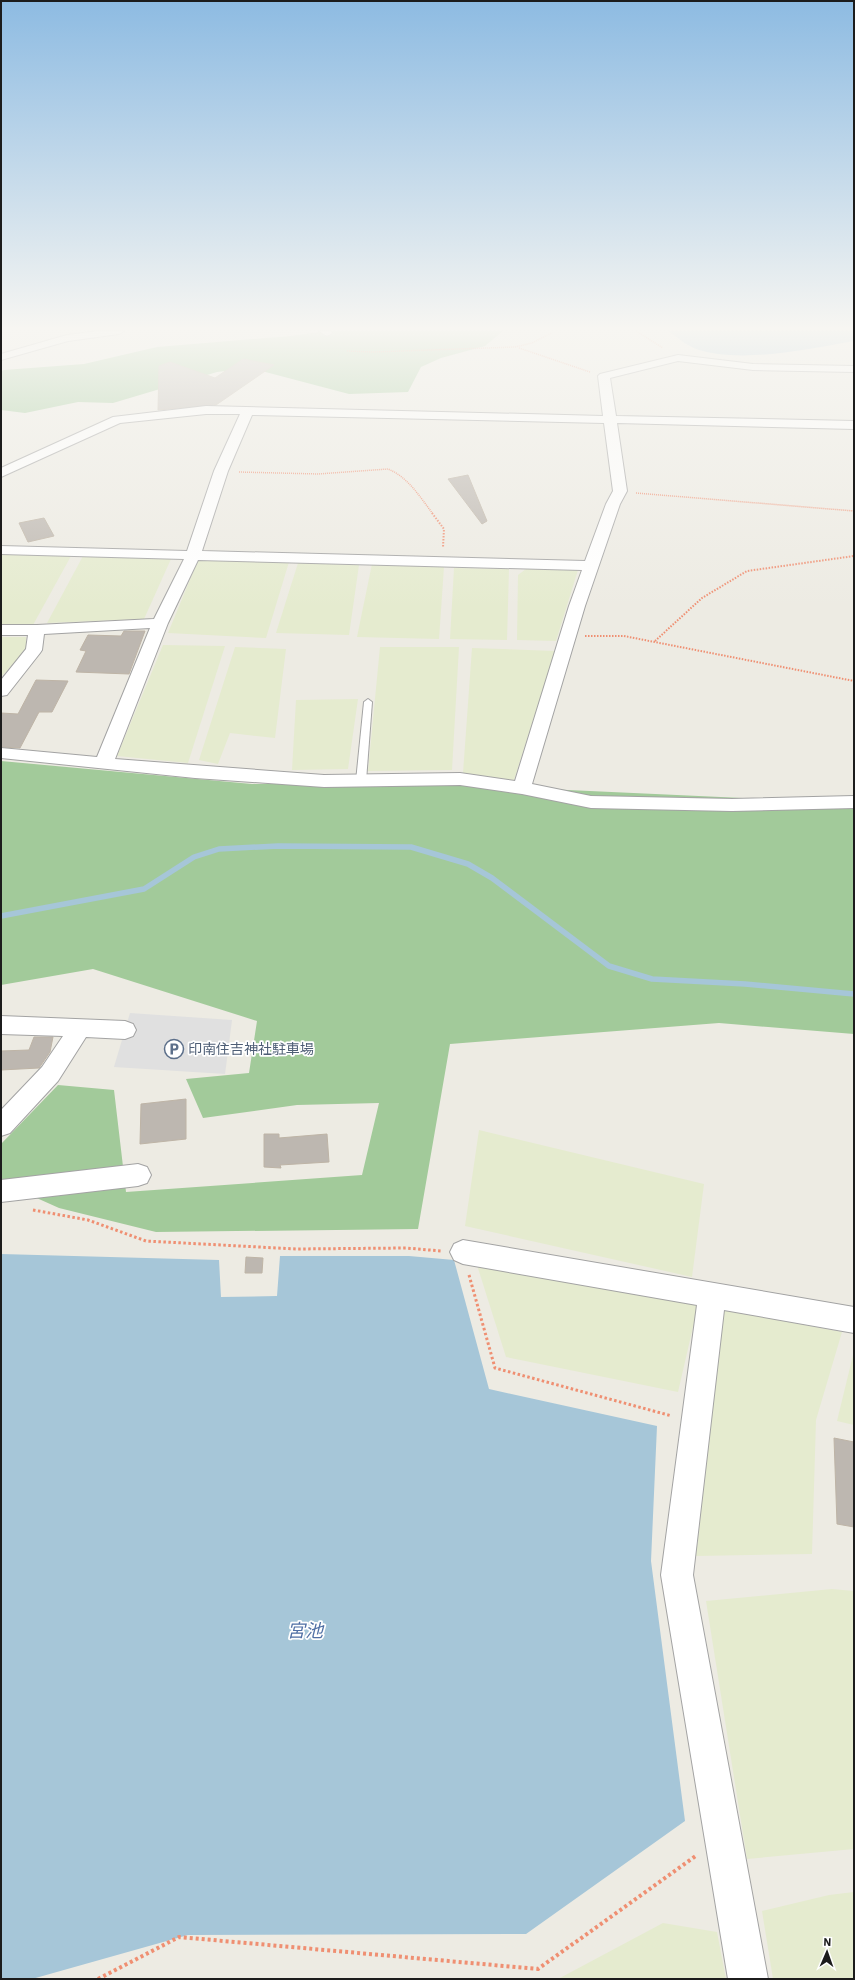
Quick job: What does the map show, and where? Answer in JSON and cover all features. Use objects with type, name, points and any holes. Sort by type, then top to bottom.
[{"type":"street","points":[[1,473],[110,423]]},
{"type":"street","points":[[104,763],[160,623],[193,555],[221,471],[242,423]]},
{"type":"street","points":[[522,788],[569,632],[613,504],[620,491],[612,423]]},
{"type":"street","points":[[798,423],[854,425]]},
{"type":"street","points":[[1,550],[591,566]]},
{"type":"street","points":[[1,630],[37,630],[160,623]]},
{"type":"street","points":[[1,691],[34,650],[37,630]]},
{"type":"street","points":[[1,753],[317,781],[460,779],[522,788],[591,802],[732,805],[854,802]]},
{"type":"street","points":[[1,1025],[124,1030]]},
{"type":"street","points":[[1,1126],[50,1074],[80,1028]]},
{"type":"street","points":[[1,1191],[138,1175]]},
{"type":"street","points":[[462,1252],[854,1320]]},
{"type":"street","points":[[712,1295],[677,1575],[748,1979]]},
{"type":"lane","points":[[361,781],[368,702]]},
{"type":"path","points":[[221,471],[318,474],[388,469],[394,470],[408,483],[444,529],[442,562]]},
{"type":"path","points":[[620,491],[854,512]]},
{"type":"path","points":[[654,641],[702,598],[747,571],[854,556]]},
{"type":"path","points":[[569,632],[590,637],[624,636],[654,641],[854,681]]},
{"type":"path","points":[[30,1209],[88,1220],[146,1242],[296,1249],[406,1248],[462,1252],[495,1368],[673,1417],[672,1424]]},
{"type":"path","points":[[98,1979],[178,1937],[538,1969],[703,1851]]},
{"type":"green space","points":[[1,554],[71,556],[33,625],[1,624]]},
{"type":"green space","points":[[83,556],[171,559],[144,619],[47,623]]},
{"type":"green space","points":[[198,560],[289,562],[266,638],[168,633]]},
{"type":"green space","points":[[298,563],[359,565],[349,635],[276,633]]},
{"type":"green space","points":[[372,564],[444,567],[439,639],[357,637]]},
{"type":"green space","points":[[454,568],[509,569],[507,640],[450,639]]},
{"type":"green space","points":[[526,569],[578,570],[556,641],[517,640],[518,575]]},
{"type":"green space","points":[[1,637],[26,637],[26,650],[1,677]]},
{"type":"green space","points":[[163,645],[225,646],[188,763],[117,756]]},
{"type":"green space","points":[[235,647],[286,649],[275,738],[230,733],[218,764],[199,760]]},
{"type":"green space","points":[[380,647],[459,647],[452,770],[368,771]]},
{"type":"green space","points":[[472,648],[555,651],[514,780],[463,773]]},
{"type":"green space","points":[[358,699],[348,769],[292,770],[296,700]]},
{"type":"green space","points":[[1,761],[252,784],[438,784],[854,803],[854,1034],[719,1023],[450,1044],[418,1229],[156,1232],[59,1208],[1,1182],[1,1144],[58,1085],[114,1090],[126,1192],[362,1175],[379,1103],[297,1105],[203,1118],[186,1079],[249,1073],[257,1021],[93,969],[1,985]]},
{"type":"green space","points":[[479,1130],[704,1184],[692,1277],[465,1226]]},
{"type":"green space","points":[[477,1265],[699,1301],[678,1392],[506,1357]]},
{"type":"green space","points":[[724,1310],[842,1332],[816,1420],[812,1554],[696,1556]]},
{"type":"green space","points":[[854,1351],[854,1425],[837,1421]]},
{"type":"green space","points":[[832,1589],[854,1591],[854,1849],[747,1859],[706,1601]]},
{"type":"green space","points":[[854,1892],[854,1979],[773,1979],[762,1911],[829,1895]]},
{"type":"green space","points":[[663,1923],[717,1932],[726,1979],[558,1979]]},
{"type":"shaded area","name":"印南住吉神社駐車場","points":[[130,1013],[232,1020],[225,1074],[114,1067]]},
{"type":"water","name":"宮池","points":[[1,1254],[219,1260],[221,1297],[277,1296],[280,1256],[409,1256],[454,1260],[489,1389],[657,1426],[651,1561],[685,1821],[526,1934],[188,1935],[32,1979],[1,1979]]},
{"type":"building","points":[[468,475],[487,521],[482,524],[448,479]]},
{"type":"building","points":[[44,518],[54,536],[28,542],[19,523]]},
{"type":"building","points":[[124,631],[145,631],[129,674],[76,672],[86,651],[80,650],[88,635],[121,636]]},
{"type":"building","points":[[36,680],[68,681],[52,712],[39,712],[20,748],[1,747],[1,713],[18,714]]},
{"type":"building","points":[[34,1037],[53,1037],[50,1052],[39,1068],[1,1070],[1,1051],[29,1050]]},
{"type":"building","points":[[186,1099],[186,1139],[140,1144],[141,1104]]},
{"type":"building","points":[[264,1134],[279,1134],[279,1138],[327,1134],[329,1162],[280,1165],[281,1168],[264,1167]]},
{"type":"building","points":[[246,1257],[263,1258],[262,1273],[245,1273]]},
{"type":"building","points":[[834,1438],[854,1442],[854,1527],[837,1524]]},
{"type":"waterway","points":[[1,916],[144,889],[194,857],[219,849],[278,846],[411,847],[468,864],[492,878],[609,966],[652,979],[745,984],[854,994]]},
{"type":"place","name":"印南住吉神社駐車場","points":[[174,1049]]}]
